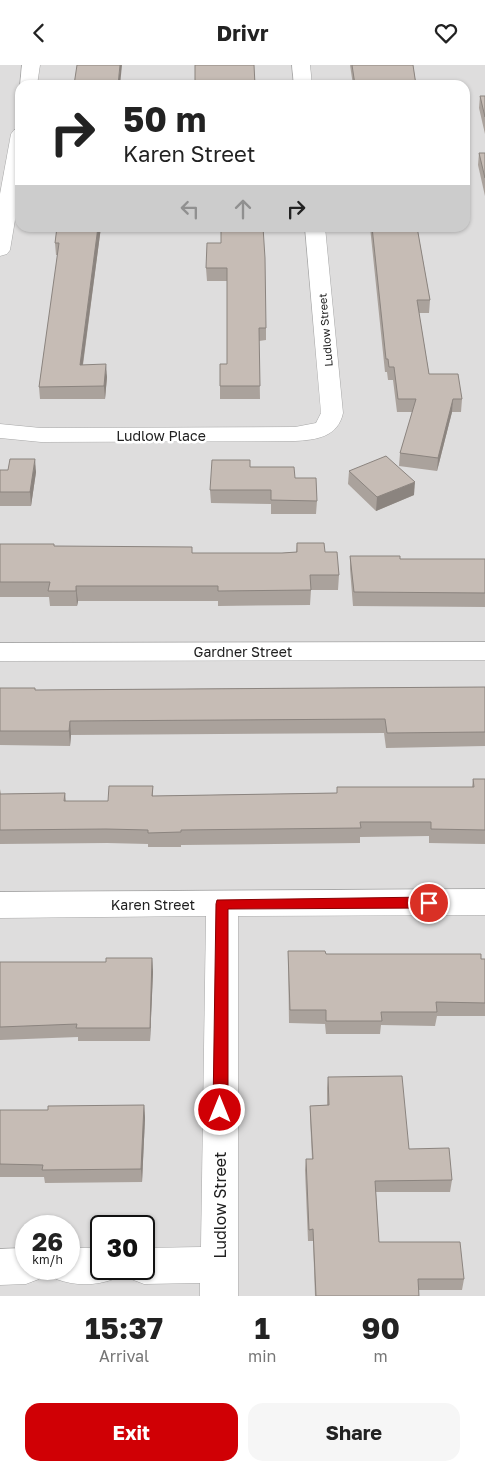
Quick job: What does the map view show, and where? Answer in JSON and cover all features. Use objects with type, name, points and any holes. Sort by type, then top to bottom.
[{"type":"street","points":[[29,80],[31,65]]},
{"type":"street","points":[[301,65],[302,80]]},
{"type":"street","points":[[0,250],[15,163]]},
{"type":"street","name":"Ludlow Street","points":[[316,232],[332,413],[330,423],[323,430]]},
{"type":"street","name":"Ludlow Place","points":[[0,431],[41,435],[109,435],[295,434],[323,430]]},
{"type":"street","name":"Gardner Street","points":[[0,652],[485,651]]},
{"type":"street","name":"Karen Street","points":[[0,905],[485,902]]},
{"type":"street","name":"Ludlow Street","points":[[219,1281],[222,904]]},
{"type":"street","points":[[0,1267],[15,1266]]},
{"type":"street","points":[[155,1268],[219,1281]]},
{"type":"shaded area","points":[[0,65],[485,65],[485,1296],[0,1296]]},
{"type":"building","points":[[77,65],[120,65],[118,80],[75,80]]},
{"type":"building","points":[[195,65],[254,65],[255,80],[195,80]]},
{"type":"building","points":[[352,65],[413,65],[415,80],[354,80]]},
{"type":"building","points":[[480,96],[485,96],[485,117]]},
{"type":"building","points":[[479,153],[485,153],[485,178]]},
{"type":"building","points":[[56,232],[97,232],[80,365],[106,364],[104,386],[39,387],[59,243],[55,243]]},
{"type":"building","points":[[221,232],[263,232],[266,328],[259,328],[260,386],[220,386],[220,364],[227,364],[227,268],[206,268],[207,243],[221,243]]},
{"type":"building","points":[[373,232],[418,232],[430,300],[417,300],[429,374],[458,374],[462,399],[453,399],[438,458],[400,453],[416,399],[398,399],[394,367],[389,367],[388,359],[386,359]]},
{"type":"building","points":[[386,456],[415,482],[377,497],[349,471]]},
{"type":"building","points":[[10,459],[35,459],[30,492],[0,492],[0,470],[8,470]]},
{"type":"building","points":[[212,460],[250,460],[250,467],[294,467],[295,478],[316,478],[317,501],[271,500],[271,490],[210,490]]},
{"type":"building","points":[[297,543],[324,543],[325,552],[337,552],[339,575],[310,575],[311,590],[218,591],[218,586],[76,586],[76,591],[48,591],[50,582],[0,582],[0,544],[192,547],[192,553],[282,553],[297,552]]},
{"type":"building","points":[[350,556],[400,556],[400,559],[485,559],[485,593],[354,592]]},
{"type":"building","points":[[485,687],[485,732],[387,733],[385,719],[70,721],[69,731],[0,731],[0,688],[35,688],[35,690]]},
{"type":"building","points":[[473,779],[485,779],[485,830],[431,829],[431,822],[360,822],[361,828],[181,830],[181,832],[148,833],[148,830],[106,829],[0,830],[0,794],[65,793],[64,801],[108,801],[109,786],[153,786],[152,796],[337,793],[337,787],[474,787]]},
{"type":"building","points":[[288,951],[325,951],[326,954],[481,954],[481,959],[485,959],[485,1003],[436,1002],[437,1012],[381,1012],[382,1021],[326,1021],[326,1010],[290,1010]]},
{"type":"building","points":[[106,958],[152,958],[150,1028],[76,1028],[77,1024],[0,1027],[0,962],[106,962]]},
{"type":"building","points":[[402,1076],[409,1149],[449,1148],[452,1180],[375,1181],[379,1242],[460,1242],[464,1279],[418,1279],[419,1296],[316,1296],[313,1229],[309,1230],[306,1159],[313,1159],[310,1106],[329,1105],[328,1077]]},
{"type":"building","points":[[144,1105],[141,1169],[42,1170],[43,1165],[0,1164],[0,1110],[48,1110],[48,1106]]},
{"type":"route","points":[[220,1110],[222,904],[429,903]]}]
